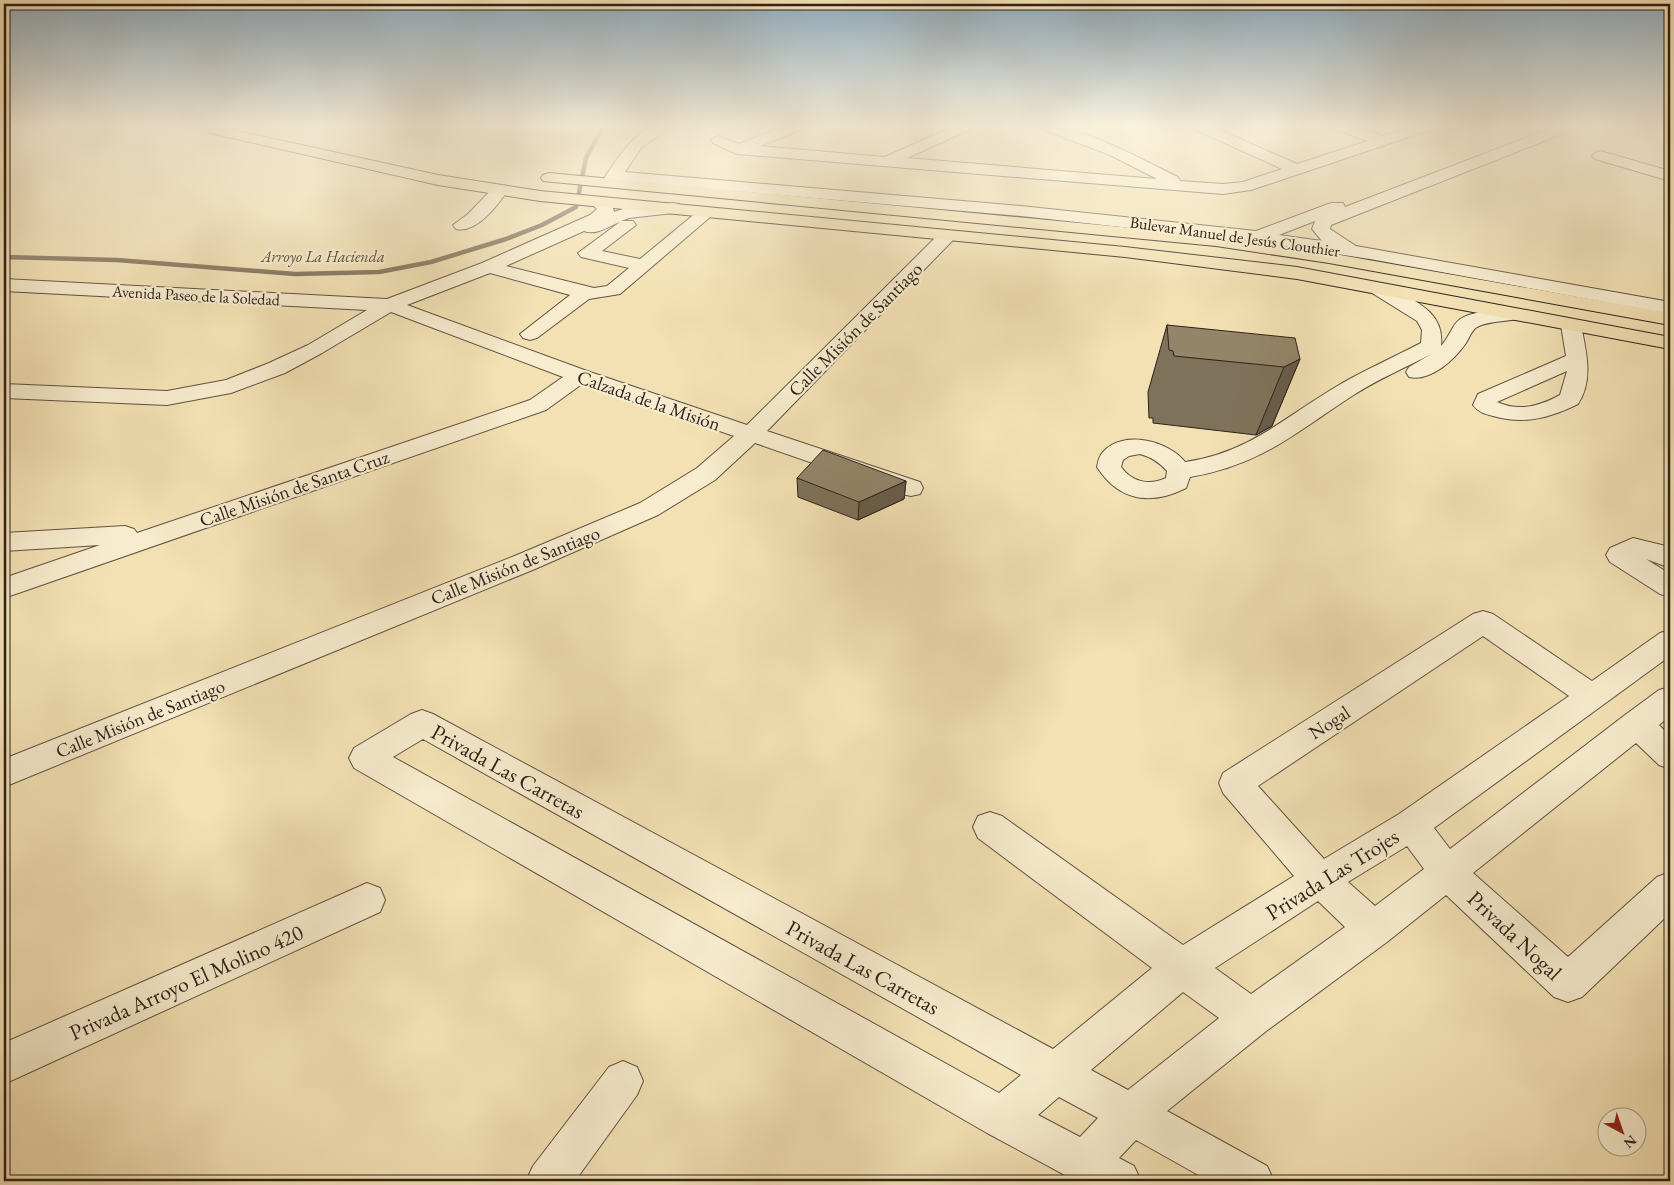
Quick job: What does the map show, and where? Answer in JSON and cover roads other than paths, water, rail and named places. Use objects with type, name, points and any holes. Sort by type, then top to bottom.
[{"type":"main road","points":[[452,182],[540,196],[1125,252],[1288,271],[1670,343]]},
{"type":"main road","points":[[640,182],[759,197],[1225,242],[1339,260],[1670,319]]},
{"type":"main road","points":[[759,197],[799,192]]},
{"type":"main road","points":[[1609,296],[1646,315]]},
{"type":"main road","points":[[1608,332],[1670,333]]},
{"type":"street","name":"Bulevar Manuel de Jesús Clouthier","points":[[660,182],[1021,211],[1258,237],[1370,254],[1670,308]]},
{"type":"street","points":[[995,209],[1012,182]]},
{"type":"street","points":[[1017,182],[1021,211]]},
{"type":"street","points":[[1130,182],[1235,189],[1257,182]]},
{"type":"street","points":[[1177,182],[1187,187]]},
{"type":"street","points":[[1258,237],[1404,182]]},
{"type":"street","points":[[1370,254],[1348,248],[1330,239],[1321,229],[1323,222],[1425,182]]},
{"type":"street","points":[[462,225],[474,218],[500,190]]},
{"type":"street","points":[[4,391],[167,398],[231,386],[277,368],[315,349],[389,305],[489,267],[596,219],[605,213],[606,208],[598,202]]},
{"type":"street","points":[[489,267],[540,251],[626,213],[673,208]]},
{"type":"street","points":[[489,267],[585,293],[594,294],[613,290],[708,212]]},
{"type":"street","points":[[642,265],[587,253],[632,221],[650,219],[691,226]]},
{"type":"street","name":"Calle Misión de Santiago","points":[[4,773],[526,562],[649,509],[706,474],[751,434],[948,235]]},
{"type":"street","name":"Avenida Paseo de la Soledad","points":[[4,285],[389,305]]},
{"type":"street","points":[[1379,288],[1425,317],[1466,324],[1482,318],[1515,314]]},
{"type":"street","points":[[530,334],[585,293]]},
{"type":"street","name":"Calzada de la Misión","points":[[389,305],[579,376],[911,488]]},
{"type":"street","points":[[1179,471],[1203,467],[1243,455],[1280,434],[1346,390],[1431,346],[1432,330],[1425,317]]},
{"type":"street","points":[[1346,390],[1385,385],[1406,378],[1440,360],[1455,347],[1466,324]]},
{"type":"street","points":[[1570,324],[1576,360]]},
{"type":"street","name":"Calle Misión de Santa Cruz","points":[[4,588],[538,405],[579,376]]},
{"type":"street","points":[[4,542],[166,532]]},
{"type":"street","points":[[1670,559],[1662,554],[1633,547],[1619,555],[1670,587]]},
{"type":"street","name":"Nogal","points":[[1374,929],[1320,880],[1235,783],[1483,622],[1591,696]]},
{"type":"street","name":"Privada Las Trojes","points":[[1002,1118],[1183,967],[1411,825],[1670,641]]},
{"type":"street","points":[[1085,1163],[1131,1114],[1251,1018],[1374,929],[1636,724],[1670,700]]},
{"type":"street","name":"Privada Las Carretas","points":[[1119,1181],[1002,1118],[365,758],[422,723],[1252,1181]]},
{"type":"street","points":[[1636,724],[1670,756]]},
{"type":"street","name":"Privada Nogal","points":[[1411,825],[1447,872],[1568,983],[1670,889]]},
{"type":"street","points":[[990,827],[1251,1018]]},
{"type":"street","name":"Privada Arroyo El Molino 420","points":[[4,1064],[367,900]]},
{"type":"street","points":[[548,1181],[623,1081]]},
{"type":"waterway","name":"Arroyo La Hacienda","points":[[4,257],[117,260],[295,274],[379,272],[431,262],[506,239],[542,225],[576,207],[581,182]]}]
